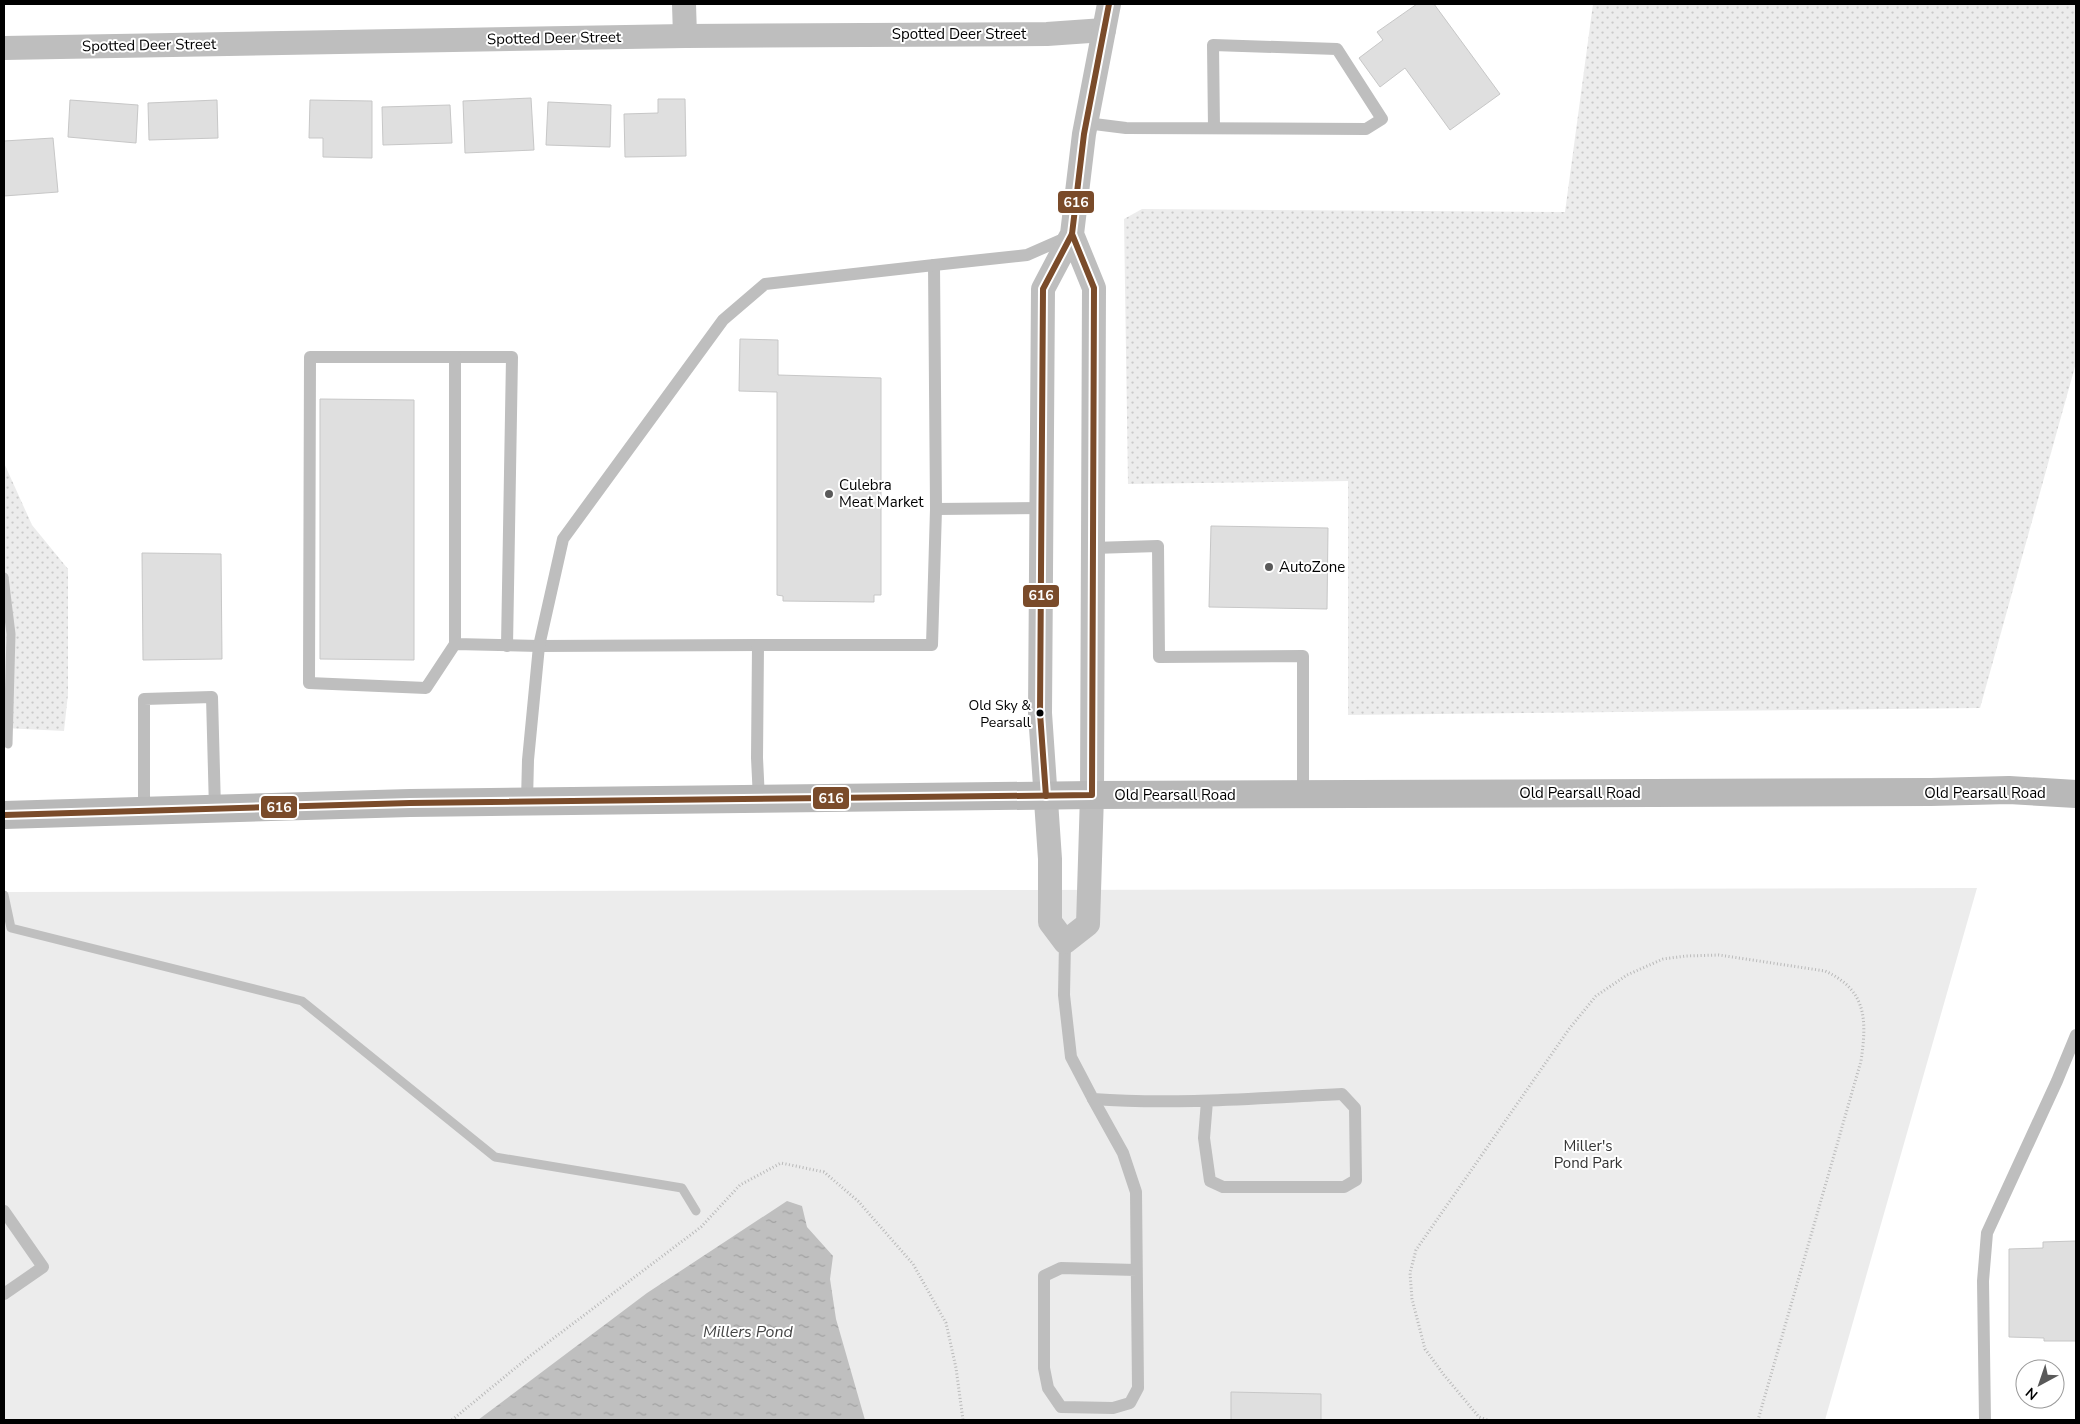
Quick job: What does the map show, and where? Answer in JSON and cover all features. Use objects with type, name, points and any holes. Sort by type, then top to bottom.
[{"type":"main road","name":"Old Pearsall Road","points":[[4,815],[410,802],[1092,795],[1931,792],[2009,790],[2076,794]]},
{"type":"street","points":[[684,4],[685,36]]},
{"type":"street","points":[[1072,234],[1094,288],[1092,795],[1088,924],[1065,942],[1050,922],[1050,859],[1040,713],[1043,289],[1072,234],[1086,123],[1109,4]]},
{"type":"street","name":"Spotted Deer Street","points":[[4,48],[685,36],[1047,34],[1104,30]]},
{"type":"lane","points":[[1086,123],[1126,128],[1366,129],[1382,119],[1337,48],[1213,45],[1214,128]]},
{"type":"lane","points":[[527,801],[528,760],[539,646],[563,539],[723,320],[765,284],[1027,256],[1072,234]]},
{"type":"lane","points":[[455,644],[508,646],[932,645],[936,509],[934,265]]},
{"type":"lane","points":[[455,357],[455,644],[426,688],[309,684],[310,357],[455,357],[512,357],[508,646]]},
{"type":"lane","points":[[936,509],[1042,508]]},
{"type":"lane","points":[[1093,548],[1158,546],[1160,657],[1303,656],[1303,794]]},
{"type":"lane","points":[[758,645],[757,758],[759,799]]},
{"type":"lane","points":[[144,812],[144,699],[212,697],[215,809]]},
{"type":"lane","points":[[1065,942],[1064,995],[1071,1057],[1123,1153],[1136,1192],[1138,1388],[1130,1403],[1113,1408],[1061,1407],[1048,1388],[1044,1368],[1044,1276],[1061,1268],[1136,1270]]},
{"type":"lane","points":[[1985,1420],[1983,1281],[1987,1233],[2057,1081],[2076,1035]]},
{"type":"lane","points":[[1093,1100],[1127,1102],[1342,1094],[1355,1108],[1356,1180],[1344,1187],[1223,1187],[1210,1181],[1204,1138],[1207,1100]]},
{"type":"lane","points":[[4,1211],[43,1267],[4,1294]]},
{"type":"path","points":[[1486,1420],[1480,1418],[1444,1376],[1426,1349],[1412,1299],[1410,1273],[1416,1250],[1569,1029],[1596,996],[1627,975],[1663,959],[1719,955],[1825,971],[1841,978],[1854,993],[1864,1011],[1861,1061],[1758,1420]]},
{"type":"path","points":[[452,1420],[530,1356],[701,1227],[740,1185],[781,1163],[824,1172],[858,1201],[914,1264],[946,1323],[956,1368],[963,1420]]},
{"type":"green space","points":[[1593,4],[2076,4],[2076,363],[1980,708],[1348,715],[1348,481],[1128,484],[1124,219],[1142,209],[1565,212]]},
{"type":"green space","points":[[4,463],[32,525],[68,569],[68,694],[64,731],[4,728]]},
{"type":"green space","name":"Miller's Pond Park","points":[[1977,888],[1825,1420],[4,1420],[4,892]]},
{"type":"water","name":"Millers Pond","points":[[787,1201],[802,1206],[807,1227],[833,1256],[830,1279],[836,1319],[865,1420],[478,1420],[647,1293]]},
{"type":"building","points":[[1417,4],[1434,4],[1500,94],[1450,130],[1405,68],[1380,87],[1359,58],[1383,40],[1377,32]]},
{"type":"building","points":[[531,98],[534,150],[465,153],[463,101]]},
{"type":"building","points":[[658,99],[685,99],[686,156],[625,157],[624,114],[658,113]]},
{"type":"building","points":[[70,100],[138,105],[136,143],[68,137]]},
{"type":"building","points":[[217,100],[218,138],[149,140],[148,103]]},
{"type":"building","points":[[310,100],[372,101],[372,158],[323,157],[323,138],[309,138]]},
{"type":"building","points":[[548,102],[611,105],[610,147],[546,145]]},
{"type":"building","points":[[450,105],[452,143],[383,145],[382,107]]},
{"type":"building","points":[[53,138],[58,192],[4,196],[4,141]]},
{"type":"building","name":"Culebra Meat Market","points":[[740,339],[778,340],[778,375],[881,378],[881,595],[874,595],[874,602],[783,601],[783,596],[777,595],[777,392],[739,391]]},
{"type":"building","points":[[320,399],[414,400],[414,660],[320,659]]},
{"type":"building","name":"AutoZone","points":[[1211,526],[1328,528],[1327,609],[1209,607]]},
{"type":"building","points":[[142,553],[221,554],[222,659],[143,660]]},
{"type":"building","points":[[2076,1241],[2076,1341],[2044,1341],[2044,1338],[2009,1337],[2009,1249],[2043,1248],[2043,1242]]},
{"type":"building","points":[[1231,1392],[1321,1394],[1321,1420],[1231,1420]]},
{"type":"waterway","points":[[4,577],[11,634],[8,744]]},
{"type":"waterway","points":[[4,895],[11,928],[302,1001],[495,1157],[682,1188],[696,1211]]},
{"type":"transit line","name":"616","points":[[1046,796],[1040,713],[1043,289],[1072,234],[1084,134],[1109,4]]},
{"type":"transit line","name":"616","points":[[4,815],[410,803],[1092,795],[1094,288],[1072,234]]},
{"type":"place","name":"Culebra Meat Market","points":[[829,494]]},
{"type":"place","name":"AutoZone","points":[[1269,567]]},
{"type":"place","name":"Old Sky & Pearsall","points":[[1040,713]]}]
